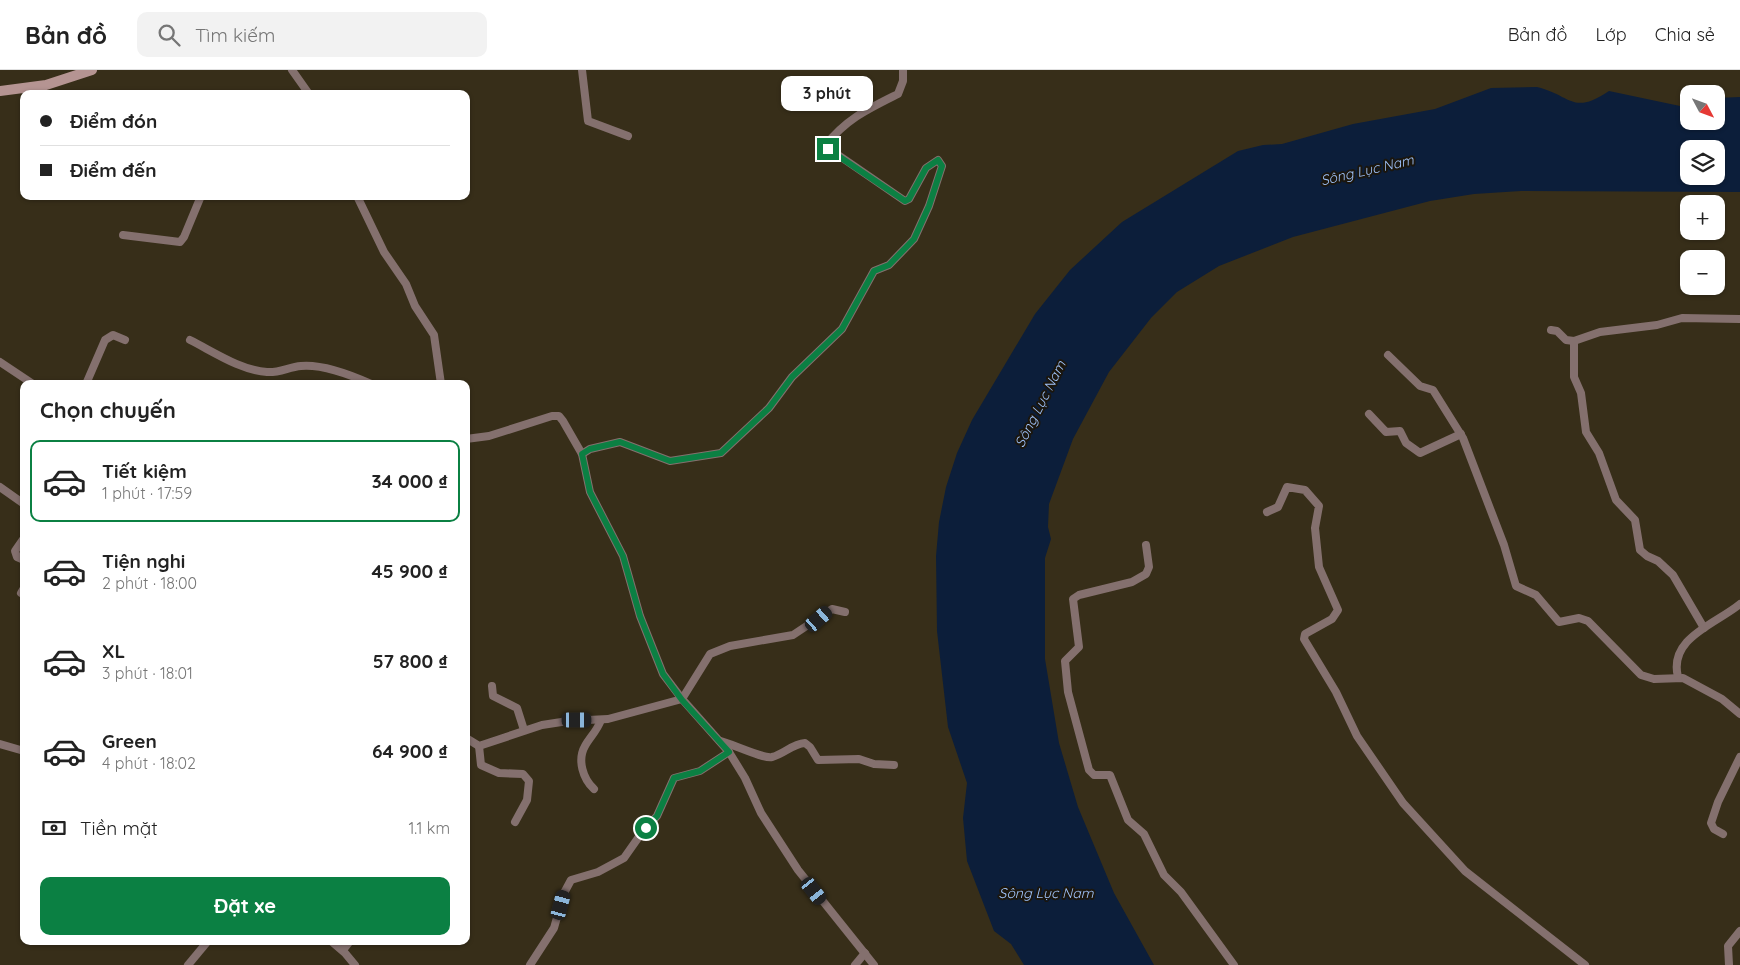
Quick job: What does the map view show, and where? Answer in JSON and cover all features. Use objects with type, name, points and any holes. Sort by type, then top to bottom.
[{"type":"street","points":[[0,91],[46,86],[92,70]]},
{"type":"street","points":[[292,70],[306,90]]},
{"type":"street","points":[[582,70],[588,122],[628,136]]},
{"type":"street","points":[[582,454],[590,449],[620,442],[670,461],[717,455],[769,408],[792,377],[842,329],[874,271],[889,265],[917,234],[929,206],[942,166],[938,160],[926,168],[909,199],[905,201],[825,146],[857,114],[898,94],[903,81],[903,70]]},
{"type":"street","points":[[123,236],[180,242],[184,237],[199,200]]},
{"type":"street","points":[[359,200],[384,252],[406,284],[415,306],[434,335],[440,380]]},
{"type":"street","points":[[1551,330],[1557,331],[1566,340],[1574,341],[1600,332],[1657,325],[1682,318],[1740,318]]},
{"type":"street","points":[[88,380],[105,340],[113,335],[125,340]]},
{"type":"street","points":[[190,340],[249,368],[275,372],[312,366],[362,380]]},
{"type":"street","points":[[1574,341],[1574,377],[1581,392],[1586,432],[1599,453],[1616,500],[1635,520],[1640,550],[1658,561],[1673,575],[1704,628]]},
{"type":"street","points":[[1388,355],[1420,386],[1433,390],[1461,434],[1504,545],[1516,586],[1536,595],[1559,622],[1579,618],[1588,621],[1641,675],[1654,679],[1678,677],[1722,699],[1740,714]]},
{"type":"street","points":[[0,362],[27,380]]},
{"type":"street","points":[[1369,414],[1386,432],[1400,431],[1406,443],[1420,453],[1461,434]]},
{"type":"street","points":[[470,438],[489,436],[555,415],[563,421],[582,454],[590,492],[623,556],[640,616],[663,674],[682,700],[729,752],[745,778],[764,818],[798,870],[874,965]]},
{"type":"street","points":[[0,487],[20,501]]},
{"type":"street","points":[[1267,512],[1278,507],[1288,487],[1304,489],[1319,506],[1314,528],[1320,567],[1338,610],[1332,619],[1305,634],[1304,639],[1336,692],[1357,736],[1385,778],[1403,803],[1465,871],[1585,965]]},
{"type":"street","points":[[20,543],[15,550],[17,557],[20,558]]},
{"type":"street","points":[[1146,545],[1148,566],[1146,574],[1132,582],[1079,595],[1073,599],[1079,647],[1065,661],[1068,692],[1089,770],[1094,775],[1110,775],[1128,820],[1144,834],[1164,875],[1184,897],[1234,965]]},
{"type":"street","points":[[1678,677],[1676,660],[1679,651],[1694,635],[1740,604]]},
{"type":"street","points":[[479,746],[524,730],[568,721],[601,720],[682,700],[706,659],[715,651],[793,635],[832,609],[845,612]]},
{"type":"street","points":[[492,686],[493,696],[517,708],[524,730]]},
{"type":"street","points":[[594,789],[584,778],[583,751],[597,731],[601,720]]},
{"type":"street","points":[[470,740],[479,746]]},
{"type":"street","points":[[720,741],[740,746],[764,757],[774,756],[797,744],[805,743],[810,747],[818,760],[859,759],[874,764],[894,765]]},
{"type":"street","points":[[0,744],[20,750]]},
{"type":"street","points":[[479,746],[480,761],[485,767],[499,773],[523,774],[529,781],[527,800],[515,822]]},
{"type":"street","points":[[530,965],[554,928],[564,893],[571,880],[598,872],[620,862],[657,816],[674,778],[700,771],[729,752]]},
{"type":"street","points":[[1724,834],[1714,829],[1712,823],[1718,802],[1740,757]]},
{"type":"street","points":[[1729,965],[1728,946],[1740,931]]},
{"type":"street","points":[[188,965],[205,945]]},
{"type":"street","points":[[336,945],[355,965]]},
{"type":"street","points":[[343,950],[347,945]]},
{"type":"street","points":[[855,965],[865,953]]},
{"type":"water","name":"Sông Lục Nam","points":[[1537,87],[1579,103],[1597,98],[1609,91],[1680,106],[1680,130],[1725,130],[1725,98],[1740,97],[1740,192],[1521,191],[1474,194],[1430,201],[1293,237],[1219,266],[1177,292],[1151,318],[1109,372],[1073,439],[1049,504],[1048,527],[1051,539],[1045,558],[1045,659],[1059,743],[1078,807],[1114,893],[1154,965],[1024,965],[1011,944],[994,931],[967,861],[963,818],[967,783],[948,727],[937,631],[936,556],[939,522],[946,487],[957,453],[972,420],[1035,314],[1070,270],[1122,222],[1238,151],[1263,145],[1282,144],[1353,124],[1435,109],[1491,88]]},
{"type":"route","points":[[646,828],[657,816],[674,778],[696,773],[721,759],[729,752],[711,729],[682,700],[663,674],[640,616],[623,556],[590,492],[582,454],[590,449],[620,442],[670,461],[717,455],[769,408],[792,377],[842,329],[860,300],[874,271],[889,265],[917,234],[929,206],[942,166],[938,160],[926,168],[908,201],[905,201],[828,149]]}]
